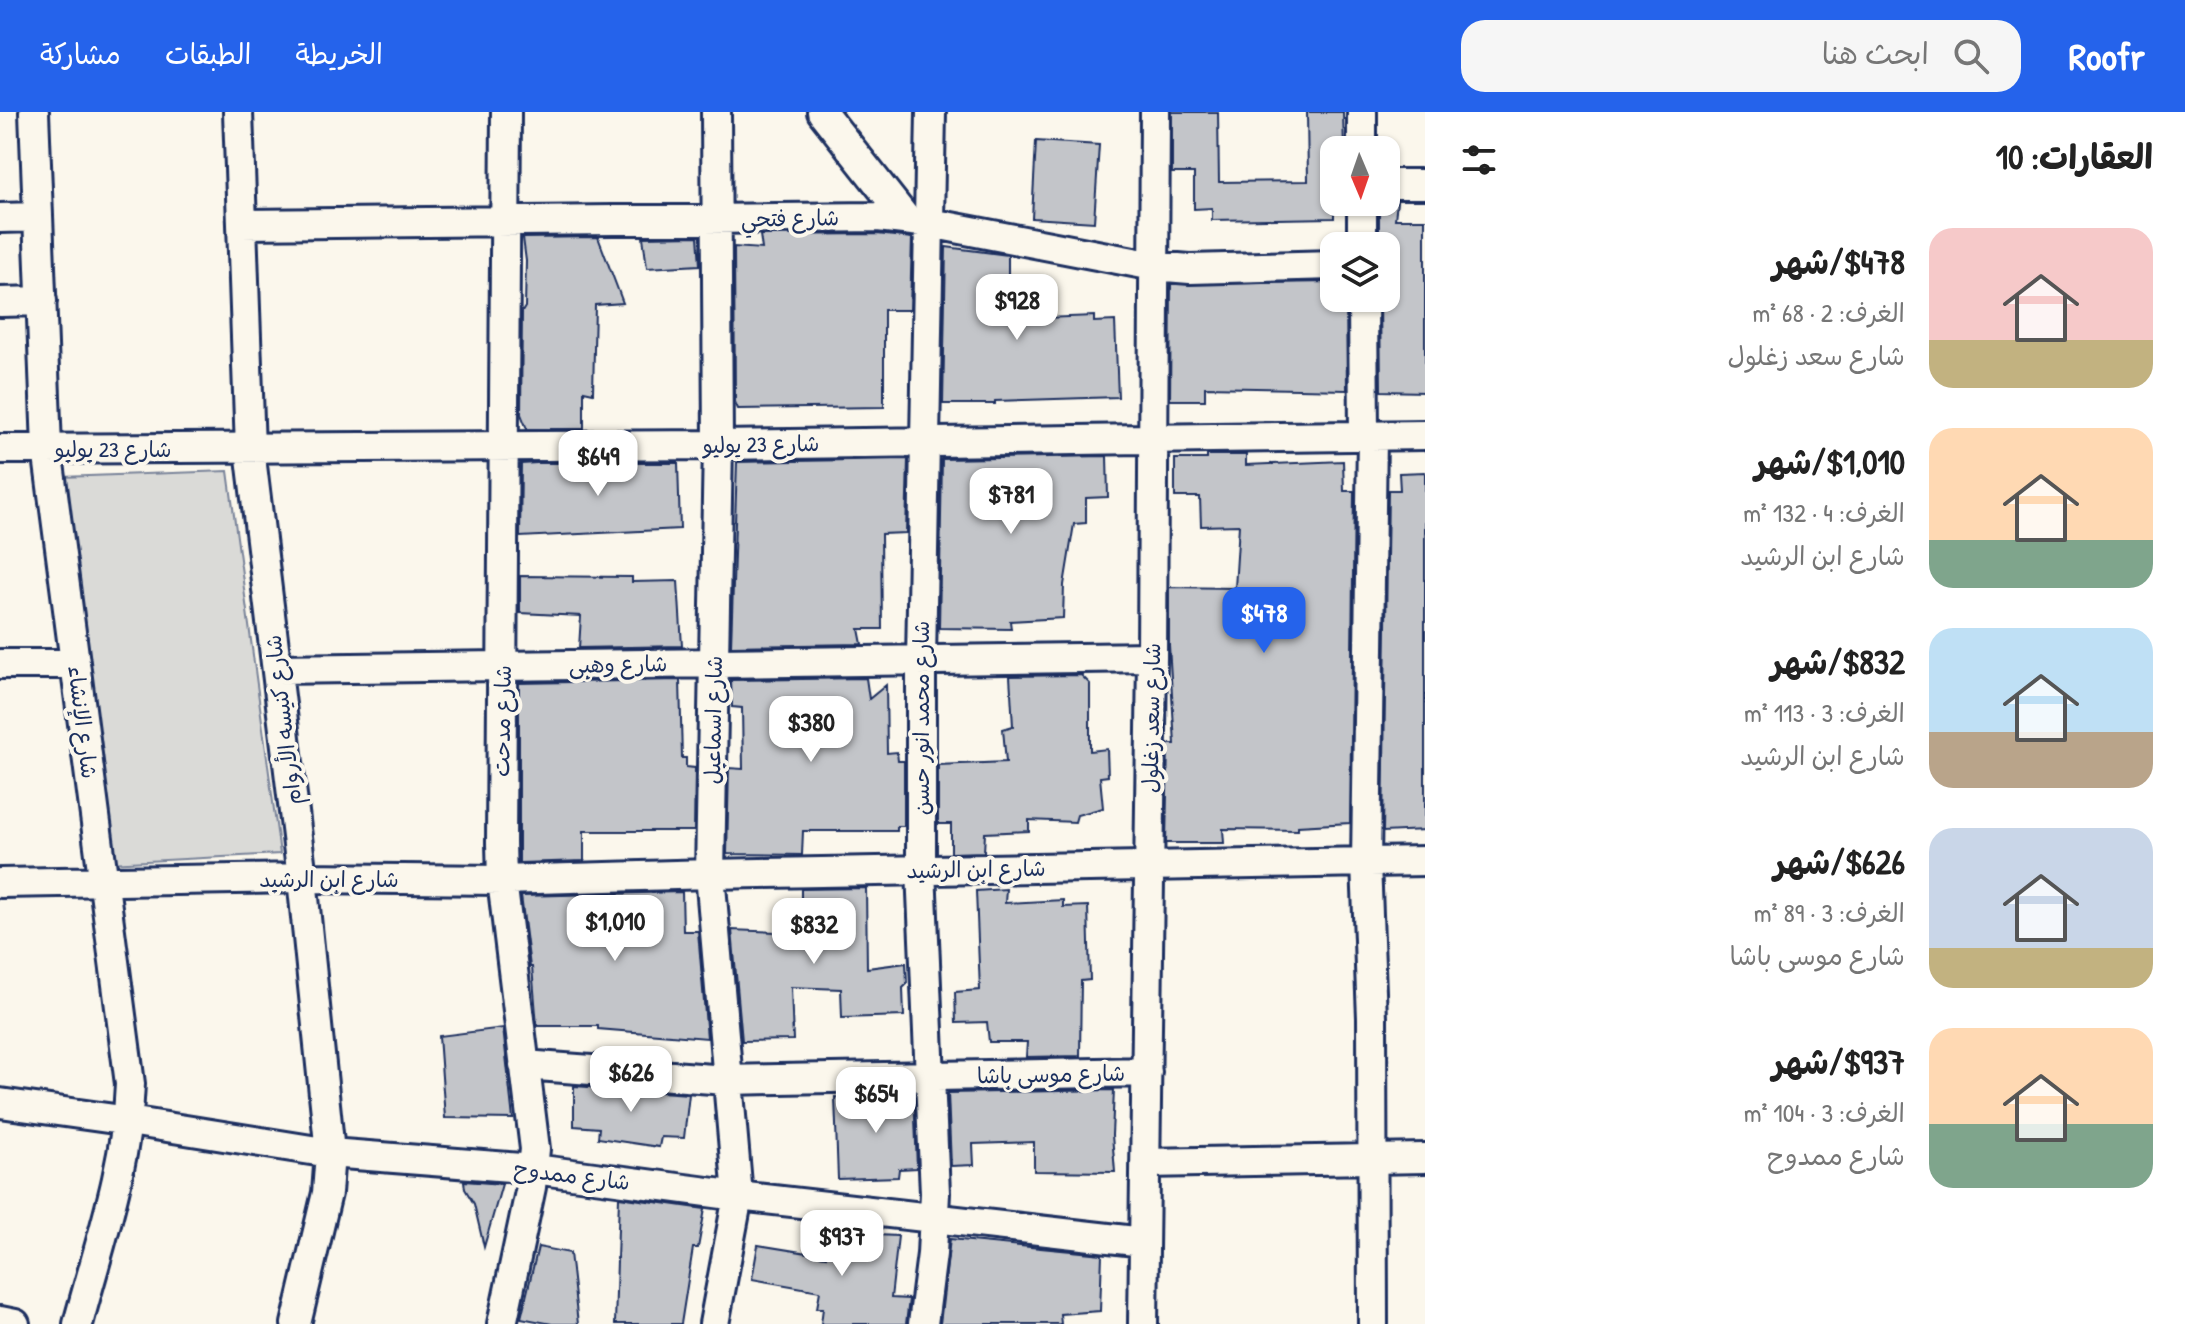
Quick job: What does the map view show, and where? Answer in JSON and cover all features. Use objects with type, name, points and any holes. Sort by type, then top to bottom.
[{"type":"street","name":"شارع الإنشاء","points":[[34,112],[47,448],[130,1084],[129,1121],[123,1154],[78,1324]]},
{"type":"street","name":"شارع كنيسه الأروام","points":[[238,112],[250,449],[302,878],[330,1153],[327,1193],[296,1324]]},
{"type":"street","name":"شارع مدحت","points":[[502,1324],[534,1169],[533,1129],[502,880],[506,112]]},
{"type":"street","name":"شارع اسماعيل","points":[[714,1324],[738,1196],[710,874],[718,445],[716,112]]},
{"type":"street","points":[[822,112],[918,221]]},
{"type":"street","name":"شارع محمد انور حسن","points":[[923,1324],[935,1218],[921,870],[925,442],[918,221],[931,112]]},
{"type":"street","name":"شارع سعد زغلول","points":[[1143,1324],[1155,112]]},
{"type":"street","points":[[1362,112],[1362,136]]},
{"type":"street","points":[[1400,184],[1425,184]]},
{"type":"street","points":[[0,218],[38,217]]},
{"type":"street","name":"شارع فتحي","points":[[242,224],[849,217],[918,221],[1154,266],[1190,269],[1320,265]]},
{"type":"street","points":[[0,302],[42,301]]},
{"type":"street","points":[[1364,312],[1368,436],[1366,863],[1372,1018],[1373,1324]]},
{"type":"street","name":"شارع 23 يوليو","points":[[0,449],[718,445],[1425,435]]},
{"type":"street","name":"شارع وهبى","points":[[277,669],[1152,657]]},
{"type":"street","points":[[0,664],[75,664]]},
{"type":"street","name":"شارع ابن الرشيد","points":[[0,883],[302,878],[502,880],[1425,861]]},
{"type":"street","name":"شارع موسى باشا","points":[[524,1065],[726,1080],[1147,1072]]},
{"type":"street","name":"شارع ممدوح","points":[[0,1103],[330,1153],[534,1169],[738,1196],[1144,1242]]},
{"type":"street","points":[[1145,1163],[1425,1158]]},
{"type":"street","points":[[0,1321],[15,1324]]},
{"type":"shaded area","points":[[228,471],[280,854],[109,863],[61,477]]},
{"type":"building","points":[[1172,112],[1218,112],[1219,182],[1308,181],[1307,112],[1343,112],[1344,136],[1320,136],[1320,216],[1334,218],[1212,220],[1212,208],[1194,209],[1194,173],[1172,173]]},
{"type":"building","points":[[1036,141],[1099,145],[1094,222],[1032,218]]},
{"type":"building","points":[[1379,216],[1425,219],[1425,392],[1381,391],[1380,312],[1400,312],[1400,232],[1379,232]]},
{"type":"building","points":[[877,234],[912,238],[910,310],[884,310],[884,407],[738,409],[735,402],[734,247],[762,249],[760,235]]},
{"type":"building","points":[[698,236],[700,265],[647,268],[643,237]]},
{"type":"building","points":[[598,237],[623,303],[595,305],[593,393],[584,391],[584,429],[527,429],[521,414],[526,261],[523,238]]},
{"type":"building","points":[[946,247],[1008,255],[1008,308],[1044,306],[1044,318],[1094,316],[1094,322],[1115,321],[1118,397],[943,404]]},
{"type":"building","points":[[1320,282],[1320,312],[1346,312],[1347,390],[1205,387],[1205,400],[1170,400],[1171,284]]},
{"type":"building","points":[[1207,455],[1246,455],[1246,465],[1343,461],[1344,491],[1354,491],[1350,823],[1298,826],[1298,830],[1223,829],[1224,843],[1166,843],[1168,744],[1175,744],[1169,587],[1235,588],[1239,525],[1201,526],[1200,497],[1175,497],[1175,459],[1207,459]]},
{"type":"building","points":[[1107,456],[1108,497],[1086,498],[1086,523],[1074,524],[1064,585],[1063,618],[1010,621],[1011,629],[939,628],[942,459]]},
{"type":"building","points":[[908,459],[906,533],[881,534],[882,629],[859,629],[862,644],[731,646],[737,462]]},
{"type":"building","points":[[678,463],[680,529],[520,537],[521,464]]},
{"type":"building","points":[[1425,472],[1425,830],[1383,832],[1388,490],[1400,490],[1399,473]]},
{"type":"building","points":[[520,576],[632,577],[632,582],[678,581],[682,646],[579,648],[581,616],[520,613]]},
{"type":"building","points":[[1081,675],[1090,684],[1090,751],[1107,749],[1108,776],[1100,777],[1103,808],[1077,815],[1075,822],[1029,820],[1029,831],[985,833],[984,852],[951,853],[951,824],[938,824],[938,765],[1006,762],[1003,729],[1013,726],[1010,676]]},
{"type":"building","points":[[866,678],[869,699],[886,685],[887,753],[897,752],[898,761],[904,761],[904,826],[897,826],[897,831],[803,831],[802,855],[727,854],[729,768],[743,769],[742,708],[732,707],[731,680]]},
{"type":"building","points":[[680,680],[682,758],[686,758],[686,767],[695,768],[694,831],[584,831],[584,861],[519,863],[519,683]]},
{"type":"building","points":[[866,888],[867,968],[906,963],[904,1016],[842,1018],[841,989],[791,987],[793,1040],[742,1041],[732,930],[801,933],[801,889]]},
{"type":"building","points":[[1006,889],[1005,903],[1063,900],[1063,907],[1088,906],[1090,980],[1081,981],[1080,1056],[1026,1057],[1027,1042],[989,1042],[987,1022],[956,1023],[955,992],[980,990],[976,891]]},
{"type":"building","points":[[682,892],[683,931],[698,931],[707,1038],[598,1029],[598,1026],[537,1026],[521,896]]},
{"type":"building","points":[[503,1028],[513,1119],[445,1118],[439,1036]]},
{"type":"building","points":[[574,1086],[689,1094],[684,1138],[661,1137],[659,1147],[598,1138],[599,1128],[574,1126]]},
{"type":"building","points":[[1114,1090],[1112,1135],[1115,1172],[1034,1171],[1034,1142],[973,1144],[974,1165],[951,1166],[948,1093]]},
{"type":"building","points":[[914,1093],[917,1168],[899,1169],[898,1177],[838,1179],[835,1097]]},
{"type":"building","points":[[464,1181],[502,1184],[484,1247],[474,1204]]},
{"type":"building","points":[[619,1197],[705,1209],[698,1248],[693,1248],[681,1324],[615,1324]]},
{"type":"building","points":[[830,1233],[898,1236],[891,1298],[909,1299],[906,1324],[821,1324],[823,1308],[817,1308],[820,1291],[752,1279],[758,1245],[826,1256]]},
{"type":"building","points":[[950,1239],[1102,1254],[1100,1311],[1060,1314],[1061,1324],[940,1324]]},
{"type":"building","points":[[538,1247],[570,1253],[578,1324],[552,1324],[521,1318]]}]
